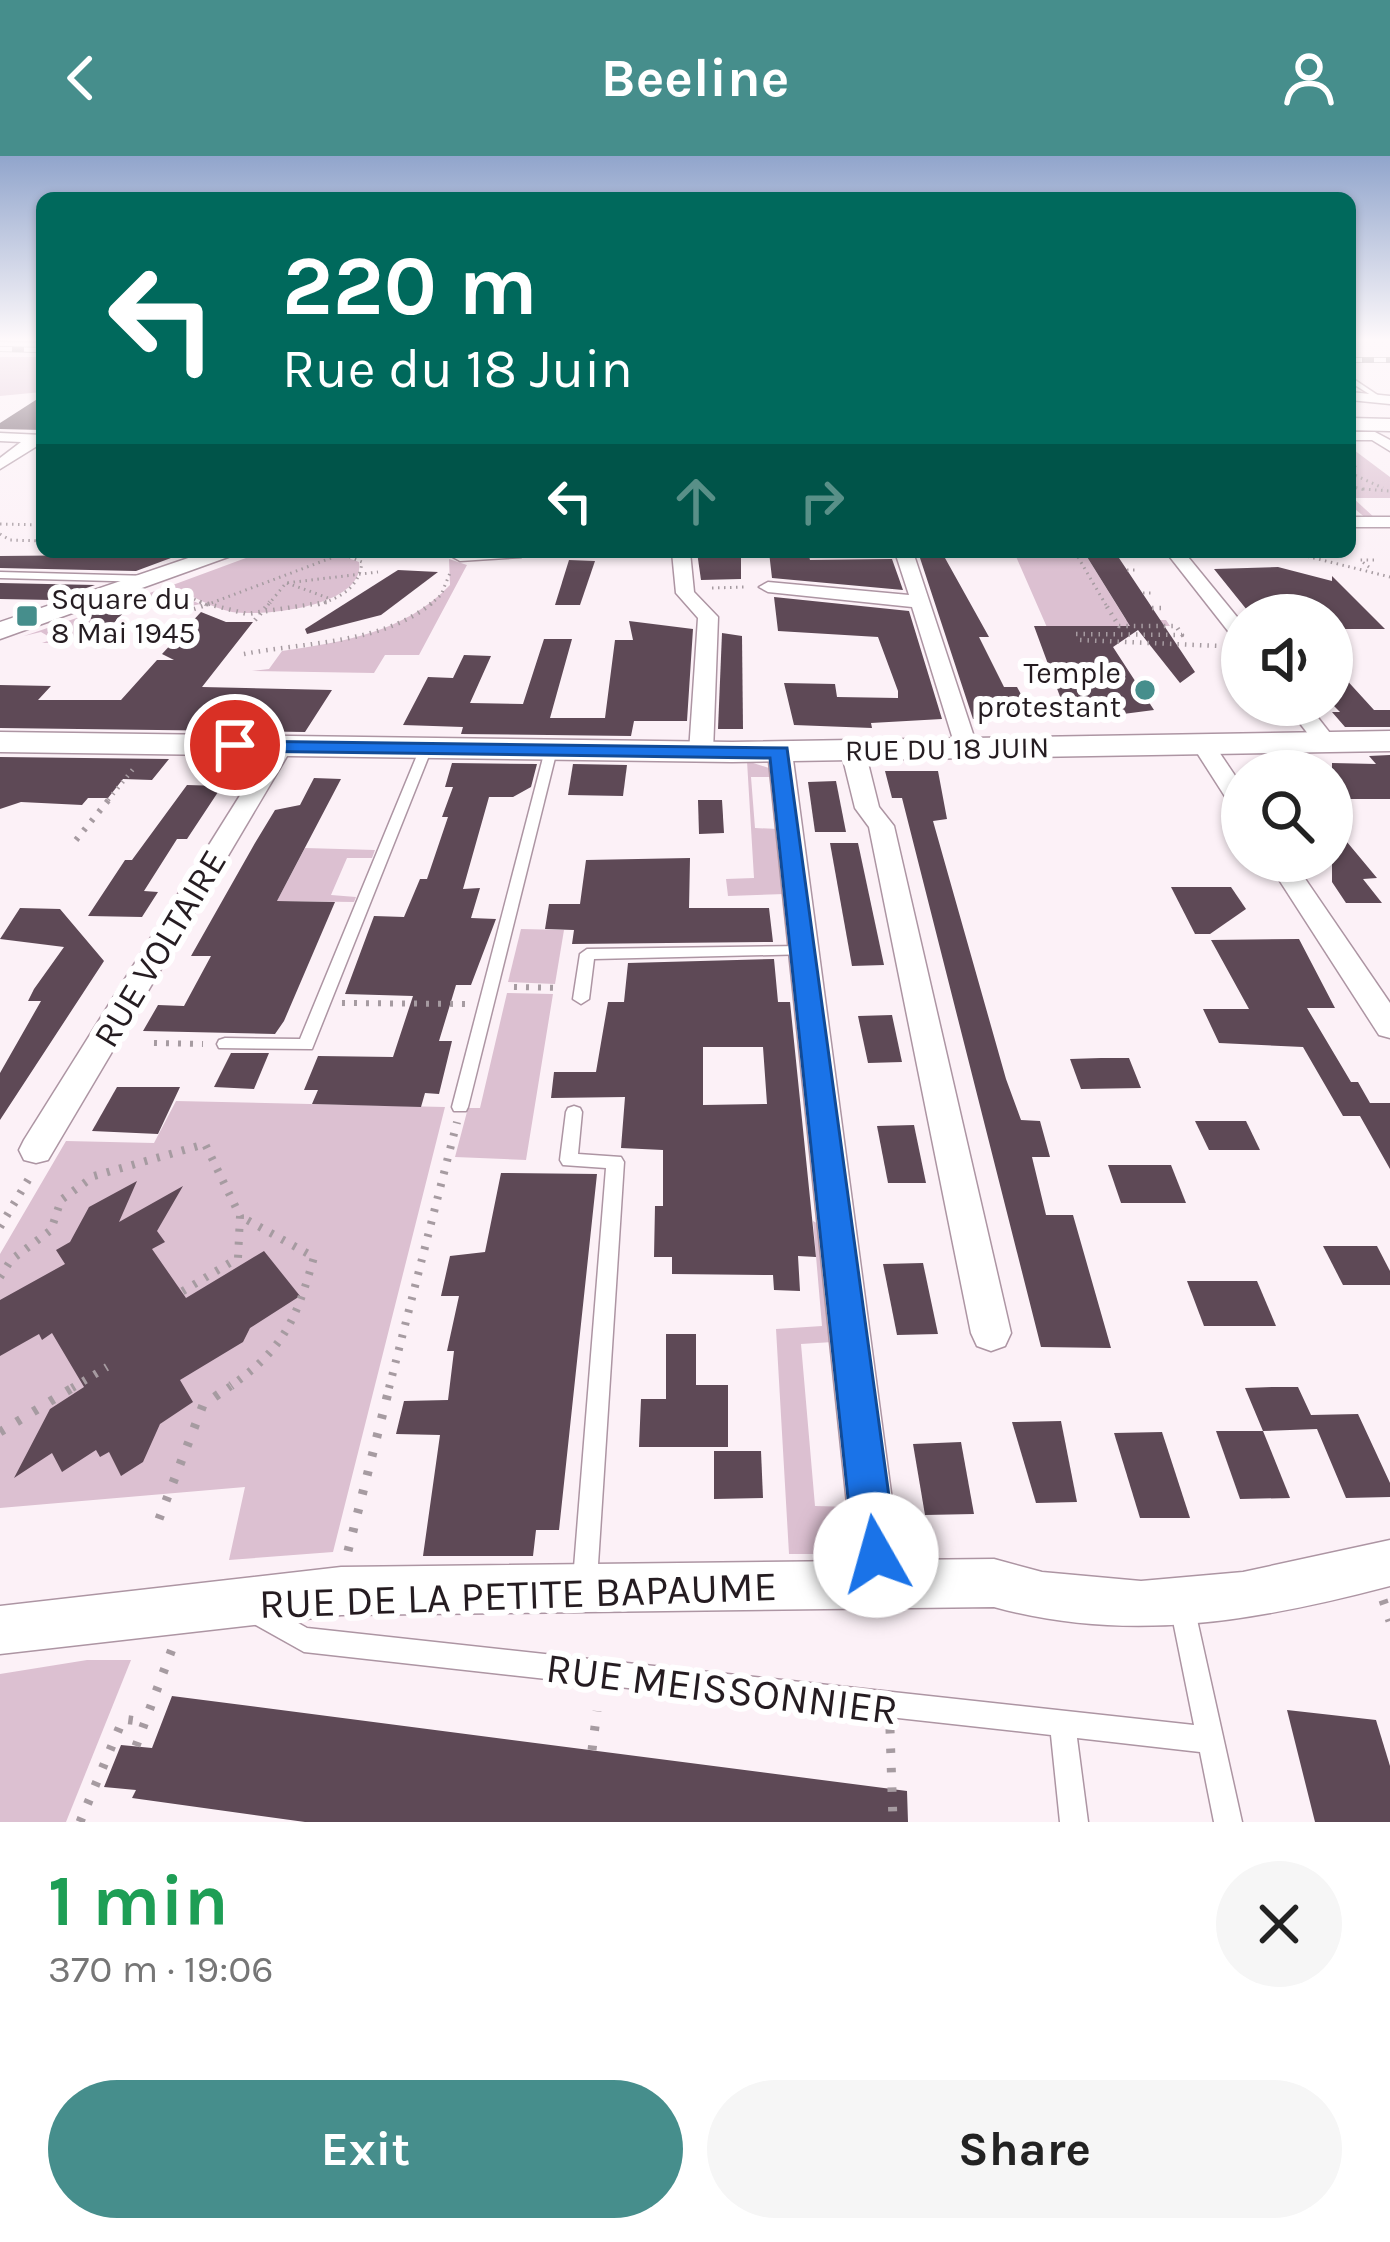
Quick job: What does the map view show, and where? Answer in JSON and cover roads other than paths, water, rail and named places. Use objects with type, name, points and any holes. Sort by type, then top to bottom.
[{"type":"street","points":[[1356,425],[1390,427]]},
{"type":"street","points":[[1356,427],[1390,447]]},
{"type":"street","points":[[0,437],[36,440]]},
{"type":"street","points":[[0,464],[36,441]]},
{"type":"street","points":[[1356,522],[1390,522]]},
{"type":"street","points":[[0,631],[159,582],[216,558]]},
{"type":"street","points":[[452,560],[461,558]]},
{"type":"street","points":[[681,558],[684,589],[708,617],[701,752]]},
{"type":"street","points":[[906,558],[968,749]]},
{"type":"street","points":[[1179,558],[1221,622]]},
{"type":"street","points":[[768,587],[922,602]]},
{"type":"street","points":[[1313,726],[1326,742]]},
{"type":"street","name":"RUE DU 18 JUIN","points":[[0,742],[780,752],[1390,741]]},
{"type":"street","points":[[1203,745],[1221,772]]},
{"type":"street","name":"RUE VOLTAIRE","points":[[39,1153],[282,746]]},
{"type":"street","points":[[853,751],[867,808],[881,826],[991,1333]]},
{"type":"street","points":[[780,752],[879,1584]]},
{"type":"street","points":[[1294,882],[1390,1027]]},
{"type":"street","name":"RUE DE LA PETITE BAPAUME","points":[[0,1630],[340,1591],[994,1583],[1036,1598],[1181,1603],[1281,1592],[1390,1563]]},
{"type":"lane","points":[[0,575],[159,582]]},
{"type":"lane","points":[[225,1044],[306,1045],[426,748]]},
{"type":"lane","points":[[460,1107],[551,750]]},
{"type":"lane","points":[[582,994],[587,954],[806,951]]},
{"type":"lane","points":[[574,1112],[569,1160],[615,1162],[585,1586]]},
{"type":"lane","name":"RUE MEISSONNIER","points":[[242,1603],[304,1640],[1211,1740]]},
{"type":"lane","points":[[1181,1603],[1228,1822]]},
{"type":"lane","points":[[1063,1727],[1074,1822]]},
{"type":"place","name":"Square du 8 Mai 1945","points":[[27,616]]},
{"type":"place","name":"Temple protestant","points":[[1145,690]]}]
